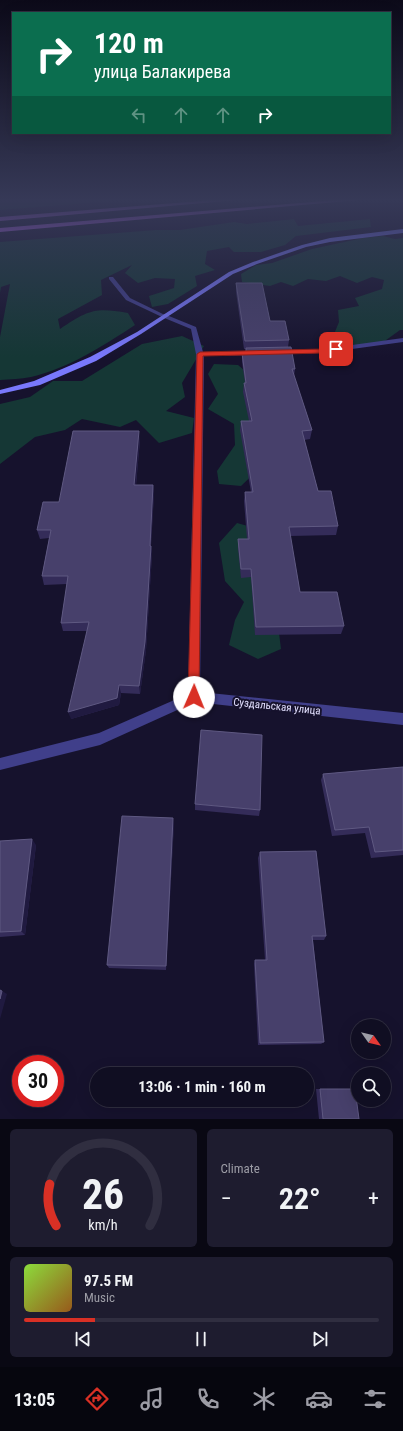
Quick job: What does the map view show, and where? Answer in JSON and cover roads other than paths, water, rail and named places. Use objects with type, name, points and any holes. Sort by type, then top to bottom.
[{"type":"street","points":[[0,392],[37,383],[93,359],[139,333],[231,274],[286,252]]},
{"type":"street","points":[[0,764],[100,739],[194,697],[200,354],[194,328],[128,299],[111,278]]},
{"type":"street","points":[[200,354],[323,351],[403,340]]},
{"type":"street","name":"Суздальская улица","points":[[194,697],[403,719]]}]
